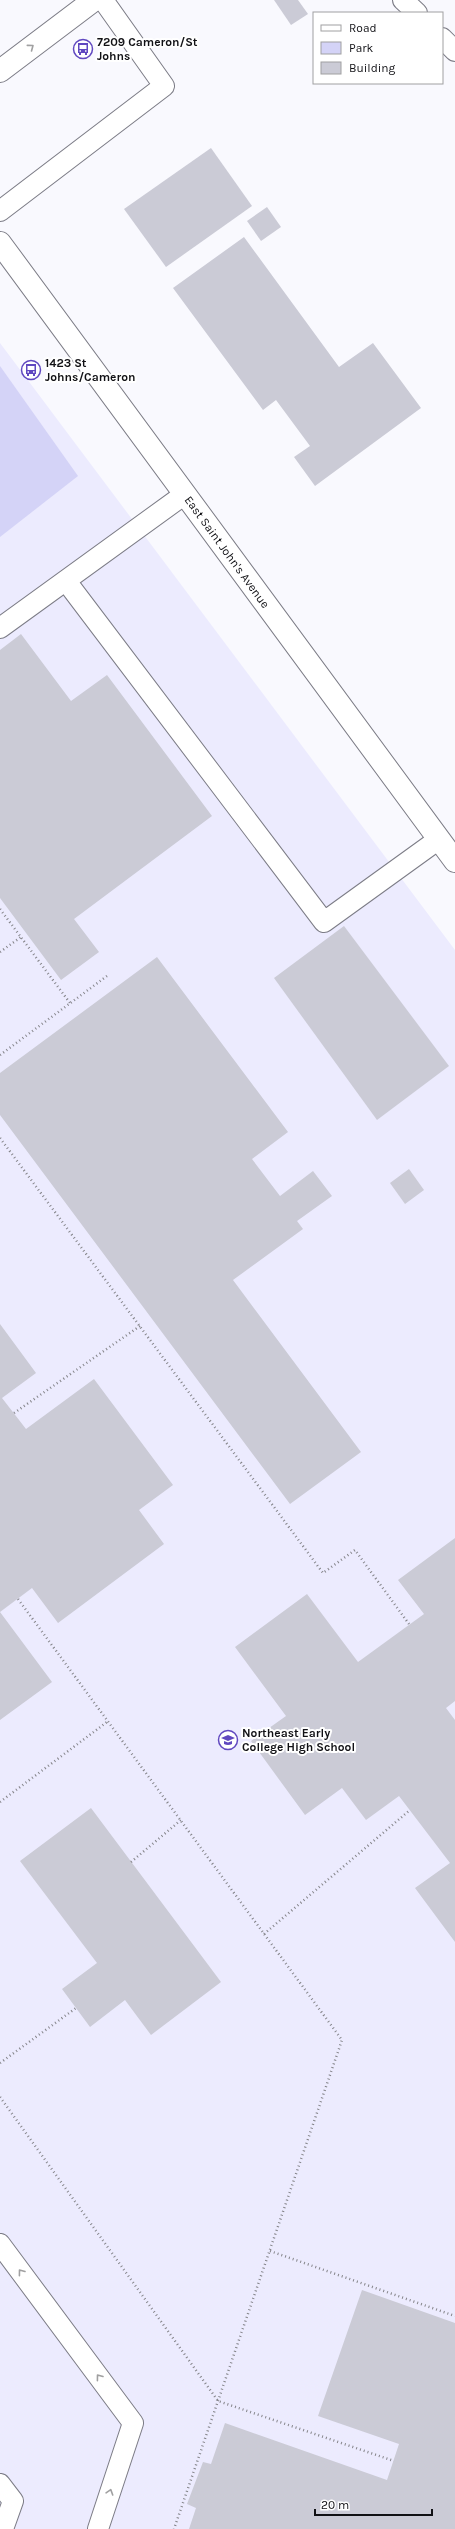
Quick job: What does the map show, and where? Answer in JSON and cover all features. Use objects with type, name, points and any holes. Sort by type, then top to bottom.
[{"type":"street","points":[[0,71],[94,0]]},
{"type":"street","name":"East Saint John's Avenue","points":[[0,243],[455,861]]},
{"type":"lane","points":[[0,212],[164,86],[103,0]]},
{"type":"lane","points":[[403,0],[415,12]]},
{"type":"lane","points":[[443,39],[455,51]]},
{"type":"lane","points":[[0,628],[185,494]]},
{"type":"lane","points":[[66,581],[324,922],[439,839]]},
{"type":"lane","points":[[0,2244],[133,2422],[98,2529]]},
{"type":"lane","points":[[0,2484],[12,2501],[3,2529]]},
{"type":"path","points":[[0,909],[70,1003]]},
{"type":"path","points":[[0,952],[21,937]]},
{"type":"path","points":[[0,1055],[107,976]]},
{"type":"path","points":[[0,1138],[323,1573],[355,1550],[409,1624]]},
{"type":"path","points":[[14,1413],[140,1326]]},
{"type":"path","points":[[18,1599],[342,2040],[174,2529]]},
{"type":"path","points":[[0,1802],[107,1722]]},
{"type":"path","points":[[264,1934],[410,1810]]},
{"type":"path","points":[[131,1862],[181,1820]]},
{"type":"path","points":[[0,2063],[76,2008]]},
{"type":"path","points":[[0,2097],[218,2401],[394,2461]]},
{"type":"path","points":[[270,2251],[455,2316]]},
{"type":"shaded area","name":"Northeast Early College High School","points":[[0,343],[455,950],[455,2529],[0,2529]]},
{"type":"green space","points":[[0,366],[78,476],[0,537]]},
{"type":"building","points":[[274,0],[298,0],[308,14],[291,25]]},
{"type":"building","points":[[211,148],[252,206],[166,267],[124,209]]},
{"type":"building","points":[[267,207],[281,227],[261,241],[247,221]]},
{"type":"building","points":[[244,237],[339,367],[373,343],[421,408],[315,486],[294,457],[310,446],[276,400],[263,410],[173,288]]},
{"type":"building","points":[[21,634],[71,701],[107,675],[212,816],[74,919],[99,952],[61,980],[0,898],[0,650]]},
{"type":"building","points":[[344,926],[449,1066],[377,1120],[274,978]]},
{"type":"building","points":[[157,957],[288,1132],[252,1159],[280,1196],[313,1171],[332,1196],[297,1221],[303,1229],[233,1280],[361,1452],[290,1504],[0,1115],[0,1073]]},
{"type":"building","points":[[409,1169],[424,1190],[405,1204],[390,1183]]},
{"type":"building","points":[[0,1324],[36,1373],[2,1398],[26,1429],[94,1379],[173,1485],[139,1510],[164,1544],[58,1623],[32,1588],[0,1612]]},
{"type":"building","points":[[455,1538],[455,1701],[446,1708],[455,1720],[455,1942],[415,1888],[450,1863],[399,1796],[366,1820],[342,1788],[305,1815],[251,1741],[286,1716],[235,1647],[307,1594],[358,1662],[424,1614],[398,1580]]},
{"type":"building","points":[[0,1612],[52,1682],[0,1720]]},
{"type":"building","points":[[91,1808],[221,1982],[151,2035],[125,2000],[90,2027],[62,1989],[97,1963],[20,1861]]},
{"type":"building","points":[[362,2290],[455,2323],[455,2529],[189,2529],[196,2508],[187,2504],[203,2462],[211,2464],[225,2423],[387,2480],[399,2444],[318,2416]]},
{"type":"place","name":"7209 Cameron/St Johns","points":[[83,49]]},
{"type":"place","name":"1423 St Johns/Cameron","points":[[31,370]]},
{"type":"place","name":"Northeast Early College High School","points":[[228,1740]]}]
